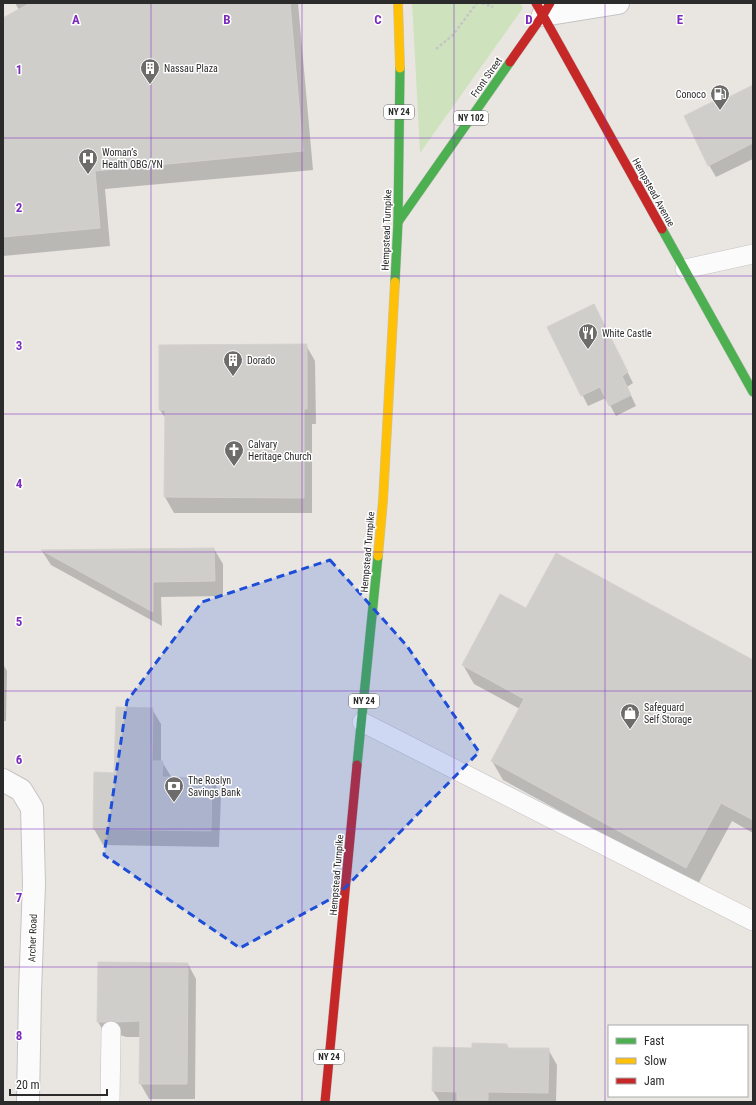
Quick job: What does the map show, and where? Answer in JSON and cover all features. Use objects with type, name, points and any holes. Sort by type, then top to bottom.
[{"type":"main road","name":"Hempstead Turnpike","points":[[325,1102],[383,501],[398,222],[400,81],[398,3]]},
{"type":"main road","name":"Front Street","points":[[398,222],[543,7]]},
{"type":"main road","name":"Hempstead Avenue","points":[[543,7],[685,269],[752,388]]},
{"type":"street","points":[[543,7],[618,3]]},
{"type":"street","name":"Archer Road","points":[[6,782],[20,790],[32,808],[34,884],[28,1102]]},
{"type":"lane","points":[[685,269],[753,254]]},
{"type":"lane","points":[[362,722],[753,921]]},
{"type":"lane","points":[[110,1102],[111,1032]]},
{"type":"path","points":[[436,48],[453,35],[477,3]]},
{"type":"path","points":[[482,3],[493,7]]},
{"type":"highlighted area","points":[[330,560],[407,646],[479,752],[338,895],[240,948],[104,855],[127,701],[202,602]]},
{"type":"green space","points":[[412,3],[520,3],[523,8],[420,153],[415,57]]},
{"type":"building","name":"Nassau Plaza","points":[[30,3],[290,3],[303,151],[95,171],[100,228],[3,237],[3,18]]},
{"type":"building","points":[[753,85],[753,143],[708,166],[684,116],[716,100],[717,103]]},
{"type":"building","name":"White Castle","points":[[594,304],[628,372],[622,376],[631,395],[609,406],[600,387],[581,396],[547,327]]},
{"type":"building","points":[[307,344],[307,409],[304,409],[304,498],[164,497],[165,410],[159,410],[159,345]]},
{"type":"building","points":[[214,548],[215,581],[153,582],[153,612],[41,550]]},
{"type":"building","name":"Safeguard Self Storage","points":[[556,553],[753,660],[753,820],[721,803],[686,868],[491,761],[524,699],[462,665],[500,594],[526,608]]},
{"type":"building","points":[[116,707],[153,708],[152,761],[163,761],[162,777],[212,778],[211,831],[93,829],[94,772],[114,773]]},
{"type":"building","points":[[98,962],[188,963],[187,1084],[139,1084],[140,1021],[117,1022],[111,1020],[97,1022]]},
{"type":"building","points":[[472,1043],[507,1044],[507,1048],[549,1048],[548,1093],[488,1092],[488,1100],[457,1100],[457,1092],[432,1091],[433,1047],[472,1048]]},
{"type":"traffic: fast","points":[[398,222],[510,62]]},
{"type":"traffic: fast","points":[[395,282],[398,222],[400,68]]},
{"type":"traffic: fast","points":[[662,229],[753,392]]},
{"type":"traffic: fast","points":[[357,765],[378,556]]},
{"type":"traffic: slow","points":[[398,3],[400,68]]},
{"type":"traffic: slow","points":[[378,556],[383,501],[395,282]]},
{"type":"traffic: jam","points":[[536,3],[662,229]]},
{"type":"traffic: jam","points":[[510,62],[550,3]]},
{"type":"traffic: jam","points":[[325,1102],[357,765]]},
{"type":"place","name":"Nassau Plaza","points":[[150,85]]},
{"type":"place","name":"Conoco","points":[[720,111]]},
{"type":"place","name":"Woman’s Health OBG/YN","points":[[88,175]]},
{"type":"place","name":"White Castle","points":[[588,350]]},
{"type":"place","name":"Dorado","points":[[233,377]]},
{"type":"place","name":"Calvary Heritage Church","points":[[234,467]]},
{"type":"place","name":"Safeguard Self Storage","points":[[630,730]]},
{"type":"place","name":"The Roslyn Savings Bank","points":[[174,803]]}]
